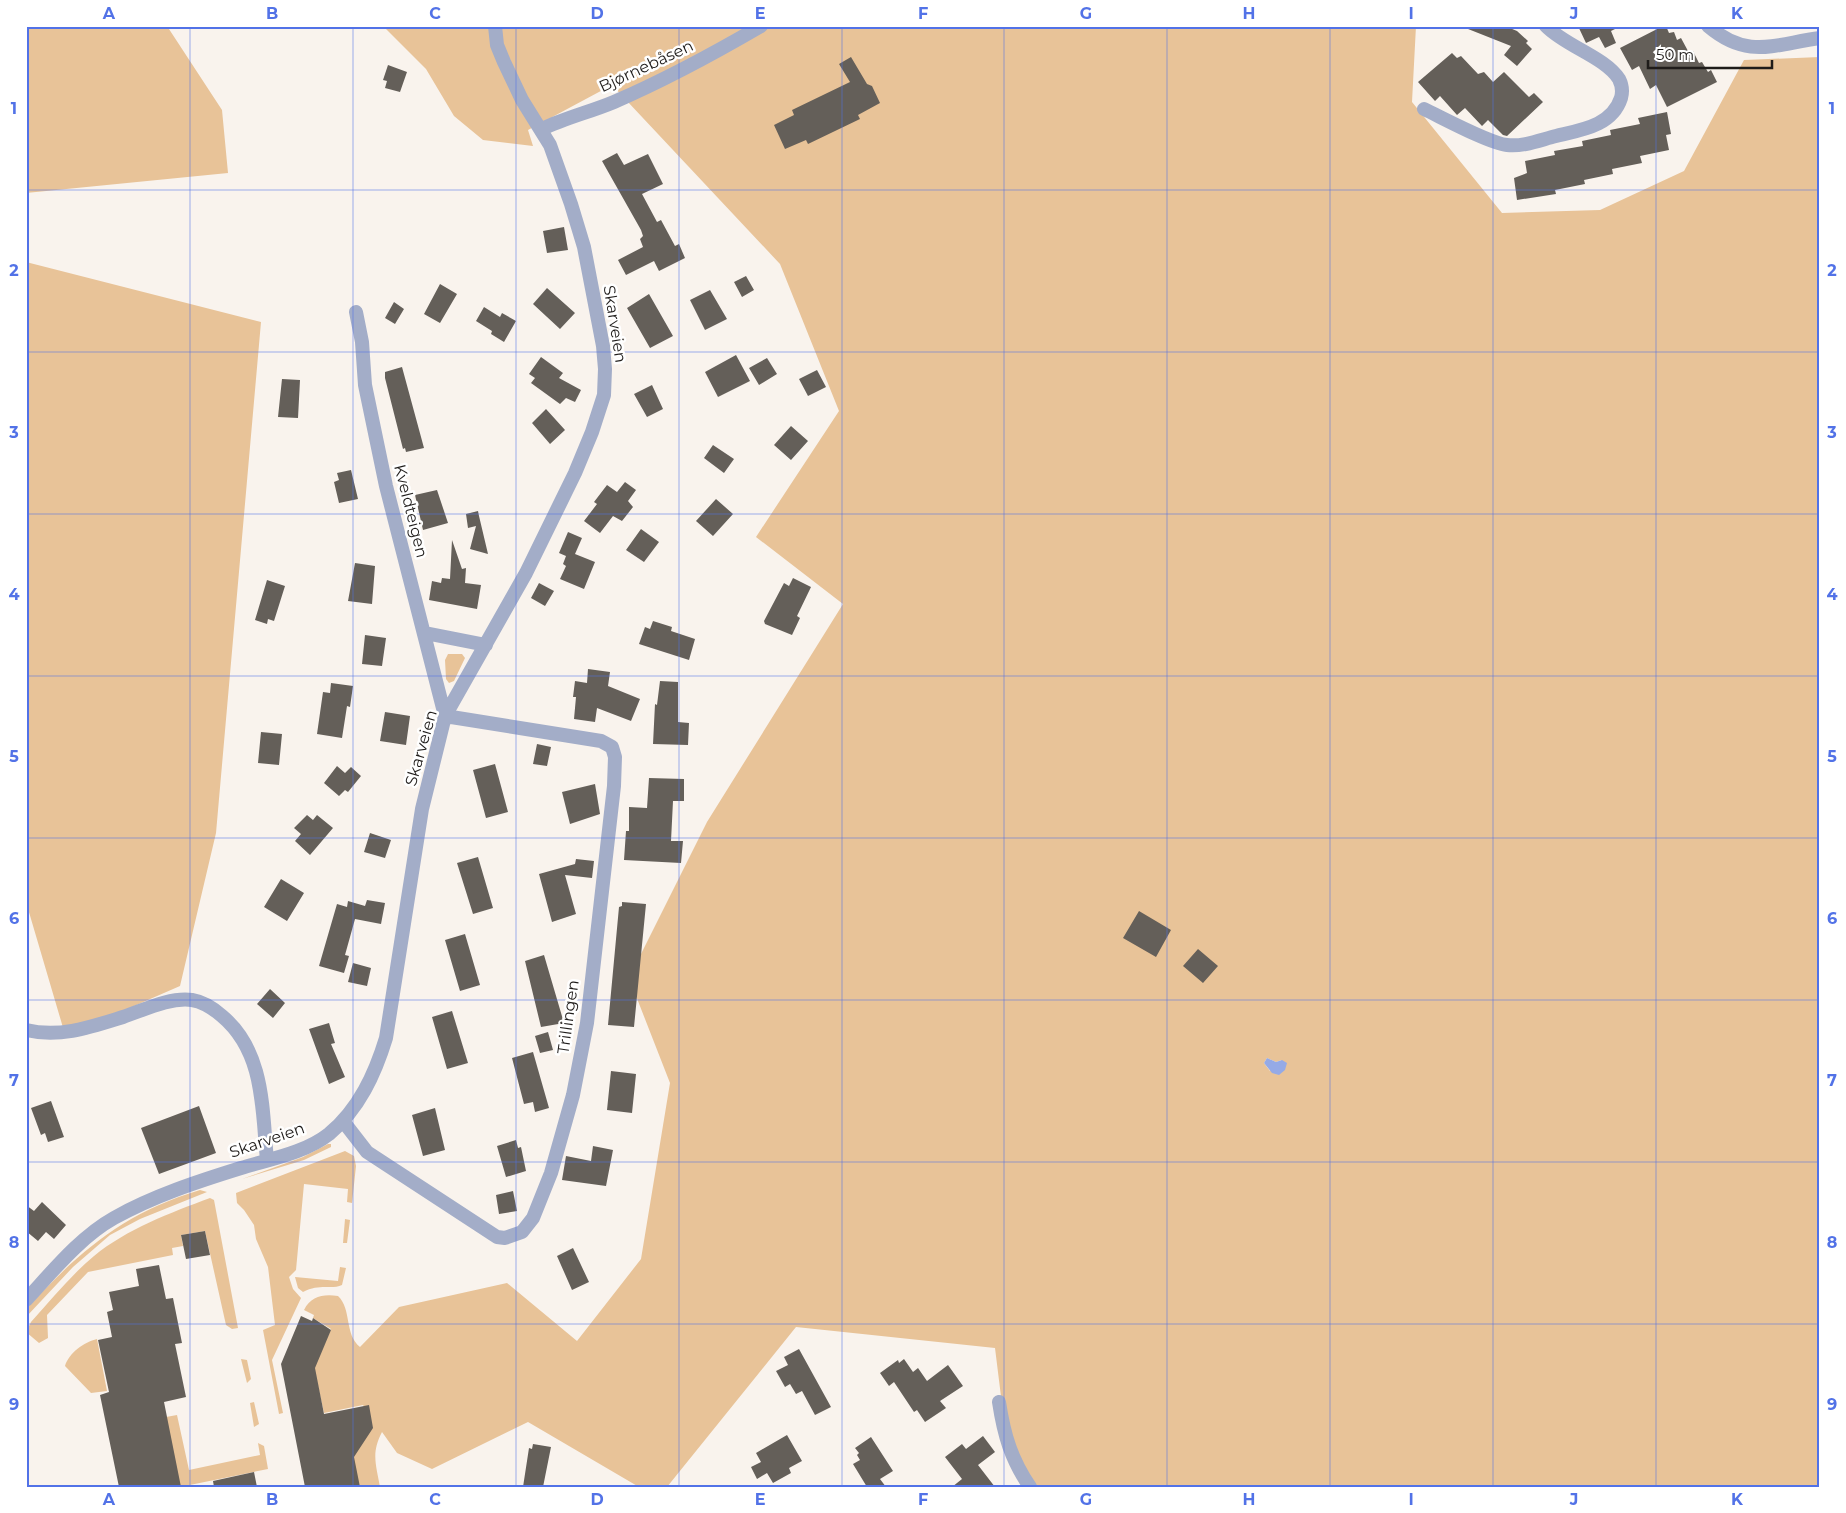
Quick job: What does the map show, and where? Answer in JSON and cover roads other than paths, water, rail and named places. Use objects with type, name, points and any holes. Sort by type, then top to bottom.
[{"type":"street","name":"Skarveien","points":[[26,1300],[59,1265],[114,1218],[169,1193],[314,1143],[343,1121],[361,1098],[377,1066],[386,1038],[422,809],[445,716],[526,573],[592,432],[604,395],[605,369],[603,346],[584,247],[571,204],[542,129],[522,100],[497,45],[496,26]]},
{"type":"street","name":"Bjørnebåsen","points":[[542,129],[566,117],[610,104],[664,80],[761,26]]},
{"type":"street","points":[[1424,109],[1506,145],[1531,143],[1591,127],[1605,120],[1620,102],[1622,94],[1620,81],[1609,68],[1556,37],[1546,26]]},
{"type":"street","points":[[1708,26],[1731,42],[1744,47],[1757,48],[1820,38]]},
{"type":"street","name":"Kveldteigen","points":[[356,312],[362,342],[364,385],[386,486],[445,716]]},
{"type":"street","points":[[425,633],[486,645]]},
{"type":"street","name":"Trillingen","points":[[343,1121],[367,1152],[497,1237],[505,1238],[522,1232],[533,1218],[542,1201],[573,1095],[586,1023],[614,786],[615,751],[607,742],[445,716]]},
{"type":"street","points":[[26,1030],[50,1033],[72,1032],[170,1001],[193,1000],[212,1007],[229,1022],[246,1045],[256,1072],[263,1099],[267,1160]]},
{"type":"street","points":[[999,1402],[1003,1434],[1014,1461],[1030,1487]]},
{"type":"water","points":[[1267,1058],[1276,1062],[1282,1060],[1287,1063],[1285,1070],[1279,1075],[1272,1073],[1264,1063]]}]
